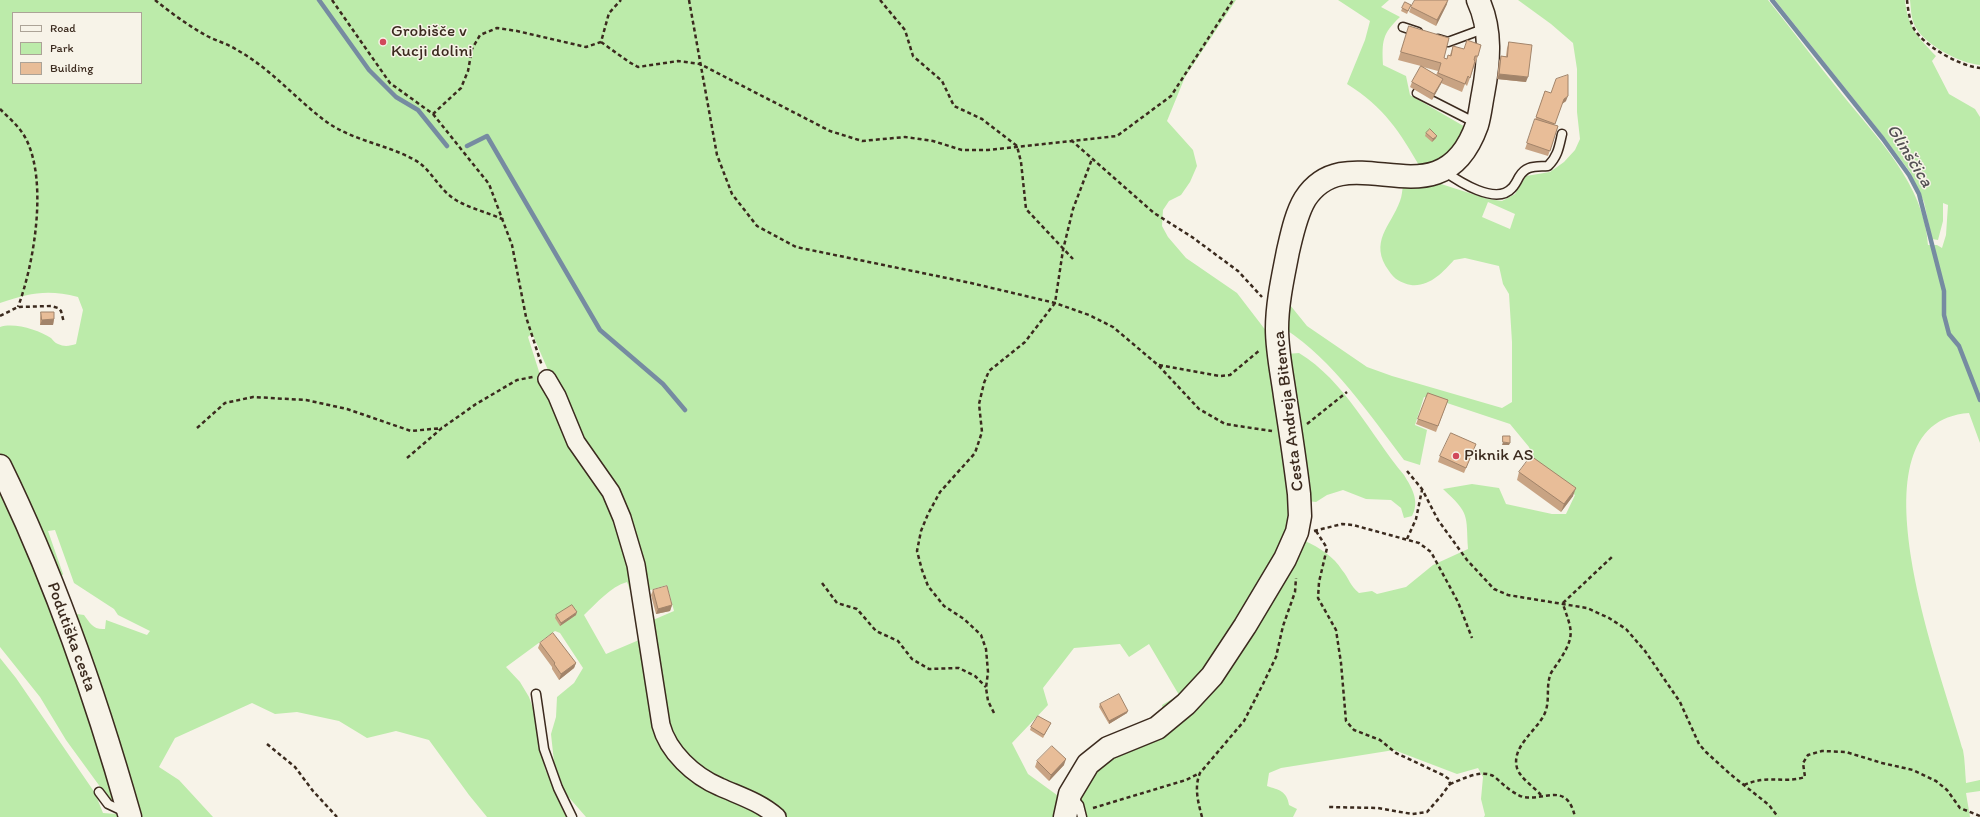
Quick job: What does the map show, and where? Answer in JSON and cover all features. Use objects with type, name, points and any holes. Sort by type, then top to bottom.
[{"type":"street","name":"Cesta Andreja Bitenca","points":[[1066,817],[1070,794],[1088,764],[1108,748],[1158,728],[1186,704],[1212,676],[1306,531],[1300,516],[1300,501],[1278,340],[1281,287],[1294,227],[1304,200],[1317,184],[1335,175],[1358,172],[1405,177],[1434,174],[1443,171],[1453,164],[1467,146],[1477,124],[1487,75],[1489,46],[1484,12],[1478,0]]},
{"type":"street","points":[[547,379],[557,396],[576,442],[611,492],[630,542],[664,739],[677,757],[706,779],[719,787],[745,797],[762,806],[777,817]]},
{"type":"street","name":"Podutiška cesta","points":[[0,466],[18,503],[83,667],[130,815]]},
{"type":"lane","points":[[1403,27],[1448,42],[1486,28]]},
{"type":"lane","points":[[1417,93],[1477,124]]},
{"type":"lane","points":[[1443,171],[1465,186],[1484,192],[1503,194],[1512,189],[1525,169],[1530,166],[1548,166],[1553,161],[1558,155],[1562,134]]},
{"type":"lane","points":[[536,694],[544,748],[558,788],[572,817]]},
{"type":"lane","name":"Podutiška cesta","points":[[99,792],[108,804],[130,815]]},
{"type":"lane","points":[[1070,794],[1079,805],[1082,817]]},
{"type":"path","points":[[155,0],[206,35],[238,50],[265,70],[325,121],[352,135],[384,146],[414,160],[429,172],[449,196],[468,206],[504,220]]},
{"type":"path","points":[[332,0],[390,83],[433,114],[489,184],[504,220],[512,245],[532,339],[547,379]]},
{"type":"path","points":[[601,42],[609,13],[620,0]]},
{"type":"path","points":[[880,0],[905,30],[913,56],[942,81],[954,106],[982,119],[1017,146],[1021,162],[1026,209],[1073,259]]},
{"type":"path","points":[[601,42],[628,62],[638,67],[678,61],[700,64],[830,131],[862,141],[905,137],[933,141],[962,150],[988,150],[1117,136],[1171,96],[1234,0]]},
{"type":"path","points":[[1907,0],[1908,13],[1914,28],[1931,47],[1968,67],[1980,68]]},
{"type":"path","points":[[688,1],[717,155],[732,194],[757,226],[796,247],[971,282],[1055,303],[1089,315],[1113,327],[1158,365],[1199,408],[1225,424],[1291,433],[1307,424],[1347,392]]},
{"type":"path","points":[[433,114],[461,88],[468,71],[472,49],[480,35],[497,28],[517,31],[586,47],[601,42]]},
{"type":"path","points":[[0,109],[16,125],[26,138],[30,149],[36,180],[36,234],[27,284],[18,307]]},
{"type":"path","points":[[1071,140],[1154,213],[1192,237],[1238,271],[1279,312]]},
{"type":"path","points":[[994,713],[988,701],[986,688],[988,672],[986,650],[981,635],[964,620],[944,606],[928,586],[917,551],[921,531],[940,492],[975,453],[982,432],[979,404],[984,383],[990,371],[1025,342],[1055,303],[1063,250],[1073,209],[1092,159]]},
{"type":"path","points":[[0,316],[18,307],[51,306],[58,308],[61,311],[64,323]]},
{"type":"path","points":[[1158,365],[1220,376],[1230,374],[1262,349],[1278,340]]},
{"type":"path","points":[[407,458],[442,428],[476,404],[517,380],[537,377],[547,379]]},
{"type":"path","points":[[198,428],[224,404],[254,397],[306,400],[347,409],[411,431],[442,428]]},
{"type":"path","points":[[1407,471],[1422,489],[1434,514],[1467,560],[1494,589],[1508,595],[1587,608],[1626,629],[1645,651],[1680,702],[1699,744],[1718,764],[1769,805],[1778,817]]},
{"type":"path","points":[[1408,539],[1416,519],[1422,489]]},
{"type":"path","points":[[1306,531],[1342,524],[1353,525],[1419,543],[1431,552],[1458,602],[1472,638]]},
{"type":"path","points":[[1306,531],[1326,548],[1319,582],[1318,598],[1336,630],[1341,663],[1346,721],[1354,730],[1380,740],[1396,753],[1449,779],[1450,784]]},
{"type":"path","points":[[1563,604],[1614,555]]},
{"type":"path","points":[[1202,817],[1197,799],[1196,781],[1200,773],[1244,721],[1276,656],[1283,626],[1295,592],[1296,570]]},
{"type":"path","points":[[822,583],[837,604],[857,609],[876,631],[898,641],[912,659],[929,669],[959,668],[975,676],[986,688]]},
{"type":"path","points":[[1541,795],[1522,777],[1517,769],[1516,761],[1523,742],[1544,716],[1548,706],[1548,685],[1551,673],[1570,642],[1572,631],[1563,604]]},
{"type":"path","points":[[267,744],[295,768],[313,791],[337,817]]},
{"type":"path","points":[[1744,785],[1756,779],[1769,778],[1794,780],[1805,777],[1803,763],[1808,755],[1822,751],[1846,752],[1882,763],[1913,770],[1936,781],[1947,790],[1960,808],[1980,816]]},
{"type":"path","points":[[1093,808],[1186,780],[1200,773]]},
{"type":"path","points":[[1427,817],[1427,812],[1450,784],[1476,774],[1490,774],[1522,797],[1554,794],[1563,797],[1572,806],[1575,817]]},
{"type":"path","points":[[1328,807],[1378,808],[1412,814],[1427,812]]},
{"type":"green space","points":[[0,0],[1236,0],[1185,77],[1167,121],[1193,150],[1197,166],[1190,182],[1181,195],[1169,201],[1163,210],[1162,226],[1168,237],[1186,258],[1237,293],[1270,336],[1270,349],[1291,492],[1290,519],[1283,548],[1261,589],[1217,657],[1189,695],[1164,712],[1162,705],[1179,695],[1149,644],[1129,657],[1120,644],[1074,648],[1043,688],[1048,705],[1012,743],[1028,774],[1061,798],[1058,817],[782,817],[772,808],[713,781],[681,757],[667,738],[653,650],[653,620],[674,611],[667,585],[644,592],[635,547],[620,505],[610,484],[579,442],[532,333],[528,337],[542,381],[549,387],[571,442],[599,478],[609,496],[623,528],[636,579],[663,742],[675,760],[708,785],[766,811],[772,817],[586,817],[566,794],[554,762],[551,734],[556,717],[557,697],[574,683],[583,668],[560,633],[555,631],[506,667],[520,682],[529,697],[535,714],[545,769],[567,817],[487,817],[429,740],[396,731],[367,738],[339,721],[297,712],[275,714],[252,703],[175,738],[159,767],[179,780],[213,817],[136,817],[114,740],[72,617],[77,614],[84,615],[92,625],[101,629],[105,629],[106,620],[147,635],[150,631],[118,615],[114,609],[74,583],[55,530],[48,531],[63,574],[57,584],[0,453],[0,327],[12,325],[19,326],[46,335],[60,345],[72,345],[76,344],[83,310],[78,297],[57,293],[39,293],[0,303]],"holes":[[[627,582],[632,596],[639,640],[606,654],[584,615],[609,591],[621,584]]]},
{"type":"green space","points":[[1338,0],[1389,0],[1381,7],[1400,17],[1386,33],[1384,38],[1383,65],[1406,76],[1410,95],[1467,128],[1451,153],[1421,169],[1390,121],[1360,92],[1347,84],[1365,40],[1370,21]]},
{"type":"green space","points":[[1518,0],[1768,0],[1896,163],[1918,202],[1925,223],[1928,245],[1937,245],[1942,248],[1946,235],[1948,205],[1943,203],[1943,221],[1938,240],[1932,239],[1924,202],[1910,172],[1877,128],[1775,0],[1905,0],[1906,10],[1911,25],[1914,31],[1936,56],[1932,61],[1949,94],[1975,109],[1980,117],[1980,443],[1969,413],[1931,427],[1912,460],[1906,506],[1912,560],[1924,617],[1963,750],[1966,783],[1980,780],[1980,791],[1966,793],[1970,817],[1484,817],[1485,815],[1481,799],[1483,777],[1478,768],[1457,774],[1394,750],[1281,768],[1269,773],[1267,786],[1282,792],[1288,800],[1289,805],[1297,809],[1293,817],[1084,817],[1080,788],[1094,767],[1159,734],[1305,541],[1321,549],[1335,561],[1359,593],[1372,591],[1377,594],[1406,587],[1433,565],[1468,549],[1465,515],[1458,504],[1443,489],[1472,484],[1499,488],[1506,504],[1552,514],[1566,514],[1575,495],[1535,466],[1529,447],[1510,424],[1438,400],[1424,397],[1415,425],[1427,430],[1420,465],[1404,460],[1350,389],[1335,372],[1302,341],[1285,329],[1286,300],[1307,326],[1367,367],[1392,376],[1502,408],[1512,402],[1512,342],[1509,294],[1503,284],[1499,266],[1465,258],[1454,260],[1436,278],[1424,284],[1411,285],[1398,280],[1391,274],[1383,261],[1381,243],[1383,234],[1400,201],[1403,186],[1441,184],[1488,199],[1502,201],[1515,194],[1526,176],[1550,172],[1564,162],[1575,150],[1580,139],[1577,112],[1577,69],[1573,43],[1551,24]],"holes":[[[1488,202],[1515,214],[1510,229],[1482,217]]]},
{"type":"green space","points":[[1910,0],[1980,0],[1980,65],[1972,64],[1954,57],[1936,47],[1921,35],[1913,22]]},
{"type":"green space","points":[[1299,353],[1330,378],[1343,393],[1404,475],[1412,490],[1415,500],[1412,516],[1404,518],[1401,508],[1391,500],[1366,499],[1343,490],[1327,495],[1316,502],[1307,501],[1286,354]]},
{"type":"green space","points":[[0,480],[47,588],[118,799],[114,802],[109,799],[66,740],[40,697],[0,647]]},
{"type":"green space","points":[[0,658],[16,678],[95,793],[103,813],[116,814],[118,817],[0,817]]},
{"type":"building","points":[[1415,0],[1448,0],[1437,20],[1411,7]]},
{"type":"building","points":[[1405,2],[1411,5],[1408,11],[1402,8]]},
{"type":"building","points":[[1409,26],[1449,38],[1444,58],[1447,59],[1448,55],[1451,56],[1453,46],[1464,49],[1467,40],[1481,45],[1478,56],[1475,56],[1470,78],[1468,76],[1465,84],[1438,73],[1441,63],[1401,52]]},
{"type":"building","points":[[1509,42],[1532,45],[1528,77],[1499,74],[1501,56],[1507,57]]},
{"type":"building","points":[[1421,66],[1443,79],[1434,94],[1412,82]]},
{"type":"building","points":[[1568,75],[1568,96],[1564,99],[1555,124],[1536,117],[1545,91],[1551,93],[1556,79]]},
{"type":"building","points":[[1535,119],[1558,126],[1550,151],[1527,143]]},
{"type":"building","points":[[1430,129],[1437,136],[1433,139],[1426,133]]},
{"type":"building","points":[[41,312],[54,312],[54,319],[42,320]]},
{"type":"building","points":[[1428,393],[1448,400],[1438,426],[1418,419]]},
{"type":"building","name":"Piknik AS","points":[[1451,433],[1476,444],[1466,468],[1440,456]]},
{"type":"building","points":[[1503,436],[1510,436],[1510,443],[1503,442]]},
{"type":"building","points":[[1531,456],[1576,488],[1564,504],[1519,472]]},
{"type":"building","points":[[667,586],[672,605],[658,609],[653,590]]},
{"type":"building","points":[[572,605],[577,612],[561,623],[556,615]]},
{"type":"building","points":[[553,633],[576,663],[561,674],[554,664],[555,663],[540,643]]},
{"type":"building","points":[[1119,694],[1128,711],[1109,721],[1100,704]]},
{"type":"building","points":[[1038,716],[1051,723],[1044,735],[1031,727]]},
{"type":"building","points":[[1052,746],[1066,759],[1051,775],[1037,761]]},
{"type":"waterway","points":[[319,0],[369,70],[396,97],[418,110],[447,146]]},
{"type":"waterway","name":"Glinščica","points":[[1772,0],[1883,139],[1909,175],[1919,194],[1944,291],[1944,315],[1949,334],[1959,346],[1980,400]]},
{"type":"waterway","points":[[467,146],[487,136],[600,330],[663,384],[685,410]]},
{"type":"place","name":"Grobišče v Kucji dolini","points":[[383,42]]},
{"type":"place","name":"Piknik AS","points":[[1456,456]]}]
